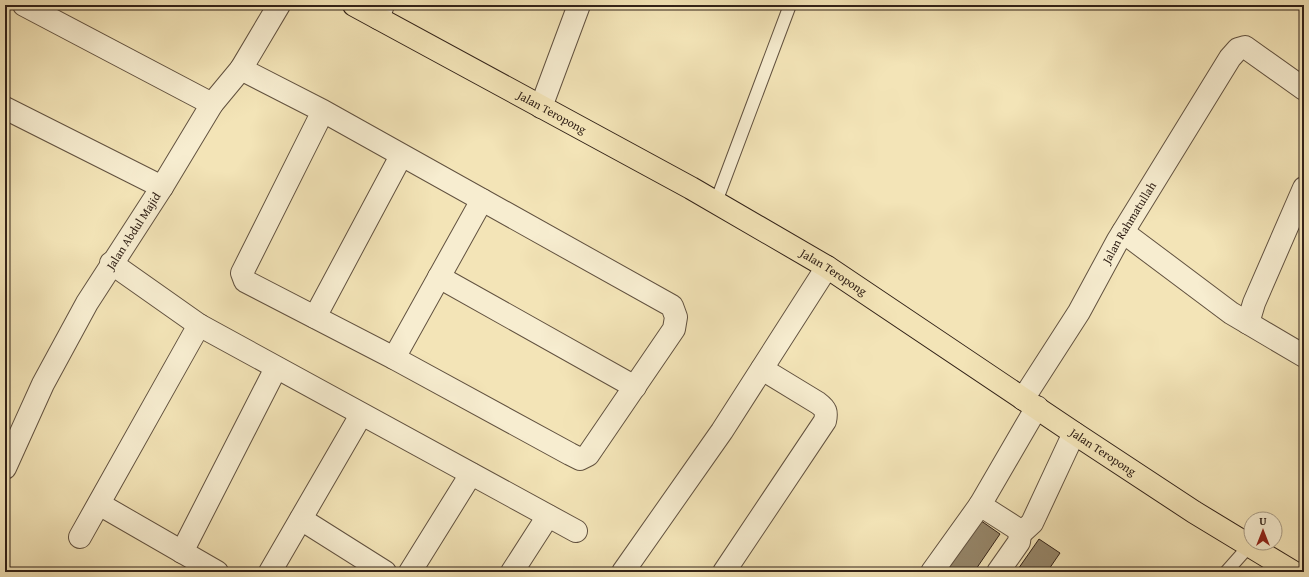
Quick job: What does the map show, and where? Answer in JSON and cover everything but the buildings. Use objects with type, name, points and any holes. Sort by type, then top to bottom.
[{"type":"main road","name":"Jalan Teropong","points":[[354,5],[380,12],[541,106],[716,202],[827,267],[1074,434],[1194,512],[1243,541]]},
{"type":"main road","name":"Jalan Teropong","points":[[1260,551],[1293,572]]},
{"type":"street","points":[[24,5],[212,104]]},
{"type":"street","name":"Jalan Abdul Majid","points":[[5,468],[43,384],[87,302],[111,263],[162,187],[212,104],[241,69],[279,5]]},
{"type":"street","points":[[541,106],[579,5]]},
{"type":"street","name":"Jalan Rahmatullah","points":[[932,572],[980,505],[1030,403],[1122,232],[1230,58],[1238,49],[1245,48],[1304,89]]},
{"type":"street","points":[[241,69],[323,111],[401,156],[672,306],[676,317],[674,329],[588,455],[580,459],[394,358],[245,281],[242,273],[323,111]]},
{"type":"street","points":[[5,108],[162,187]]},
{"type":"street","points":[[315,317],[401,156]]},
{"type":"street","points":[[1248,323],[1257,296],[1304,188]]},
{"type":"street","points":[[394,358],[482,200]]},
{"type":"street","points":[[1122,232],[1231,313],[1304,356]]},
{"type":"street","points":[[111,263],[199,325],[576,532]]},
{"type":"street","points":[[623,572],[722,431],[827,267]]},
{"type":"street","points":[[439,277],[635,387]]},
{"type":"street","points":[[80,537],[199,325]]},
{"type":"street","points":[[182,552],[276,368]]},
{"type":"street","points":[[724,572],[825,421],[827,413],[825,409],[818,404],[762,370]]},
{"type":"street","points":[[270,572],[361,415]]},
{"type":"street","points":[[998,572],[1019,542],[1020,534],[1032,523],[1074,434]]},
{"type":"street","points":[[410,572],[470,474]]},
{"type":"street","points":[[98,504],[217,572]]},
{"type":"street","points":[[980,505],[1016,528],[1020,534]]},
{"type":"street","points":[[512,572],[548,516]]},
{"type":"street","points":[[301,519],[385,572]]},
{"type":"lane","points":[[716,202],[790,5]]},
{"type":"lane","points":[[1226,572],[1245,551]]}]
